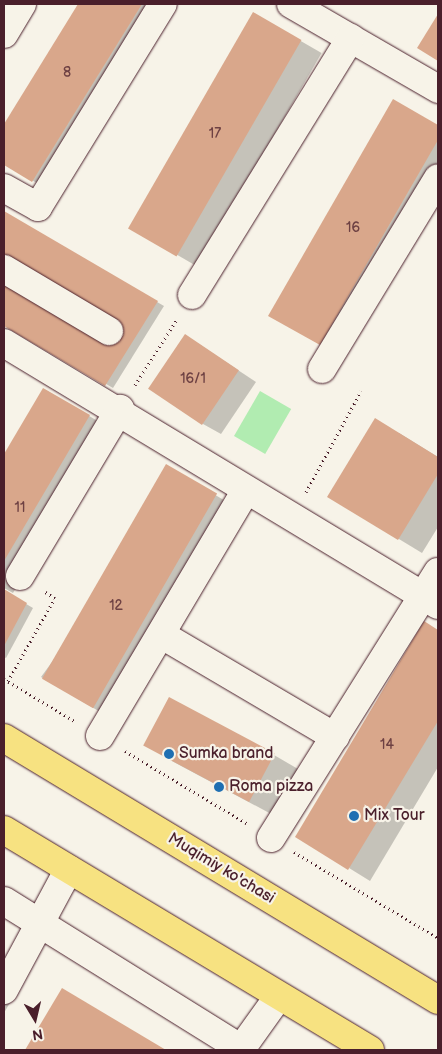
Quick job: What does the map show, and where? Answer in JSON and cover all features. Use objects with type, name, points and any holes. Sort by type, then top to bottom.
[{"type":"main road","name":"Muqimiy ko'chasi","points":[[4,738],[438,1000]]},
{"type":"main road","points":[[4,830],[370,1050]]},
{"type":"street","points":[[4,34],[22,4]]},
{"type":"street","points":[[4,188],[38,207],[163,4]]},
{"type":"street","points":[[291,4],[438,89]]},
{"type":"street","points":[[185,306],[351,38]]},
{"type":"street","points":[[322,369],[438,178]]},
{"type":"street","points":[[4,269],[109,331]]},
{"type":"street","points":[[4,342],[120,409],[246,490],[430,601]]},
{"type":"street","points":[[20,576],[120,409]]},
{"type":"street","points":[[100,736],[162,635],[246,490]]},
{"type":"street","points":[[271,838],[334,737],[430,601],[438,572]]},
{"type":"street","points":[[162,635],[334,737]]},
{"type":"street","points":[[4,990],[69,870]]},
{"type":"street","points":[[4,901],[242,1050],[279,996]]},
{"type":"path","points":[[120,409],[185,306]]},
{"type":"path","points":[[292,518],[361,391]]},
{"type":"path","points":[[8,681],[55,598],[20,576]]},
{"type":"path","points":[[4,679],[438,938]]},
{"type":"green space","points":[[260,391],[291,409],[265,454],[234,436]]},
{"type":"building","points":[[78,4],[142,4],[32,182],[4,165],[4,124]]},
{"type":"building","points":[[253,12],[301,40],[176,257],[128,229]]},
{"type":"building","points":[[438,14],[438,61],[417,48]]},
{"type":"building","points":[[393,99],[438,125],[438,140],[320,345],[268,316]]},
{"type":"building","points":[[4,211],[158,301],[105,386],[4,326]]},
{"type":"building","points":[[185,334],[239,370],[202,425],[148,389]]},
{"type":"building","points":[[43,388],[90,415],[4,561],[4,454]]},
{"type":"building","points":[[375,418],[438,457],[438,474],[398,540],[327,497]]},
{"type":"building","points":[[166,464],[217,493],[93,708],[42,679]]},
{"type":"building","points":[[4,589],[27,603],[4,646]]},
{"type":"building","points":[[424,621],[438,630],[438,721],[348,870],[295,837]]},
{"type":"building","points":[[169,697],[275,753],[249,802],[143,746]]},
{"type":"building","points":[[62,988],[166,1050],[25,1050]]},
{"type":"place","name":"Sumka brand","points":[[169,754]]},
{"type":"place","name":"Roma pizza","points":[[219,787]]},
{"type":"place","name":"Mix Tour","points":[[354,816]]}]
